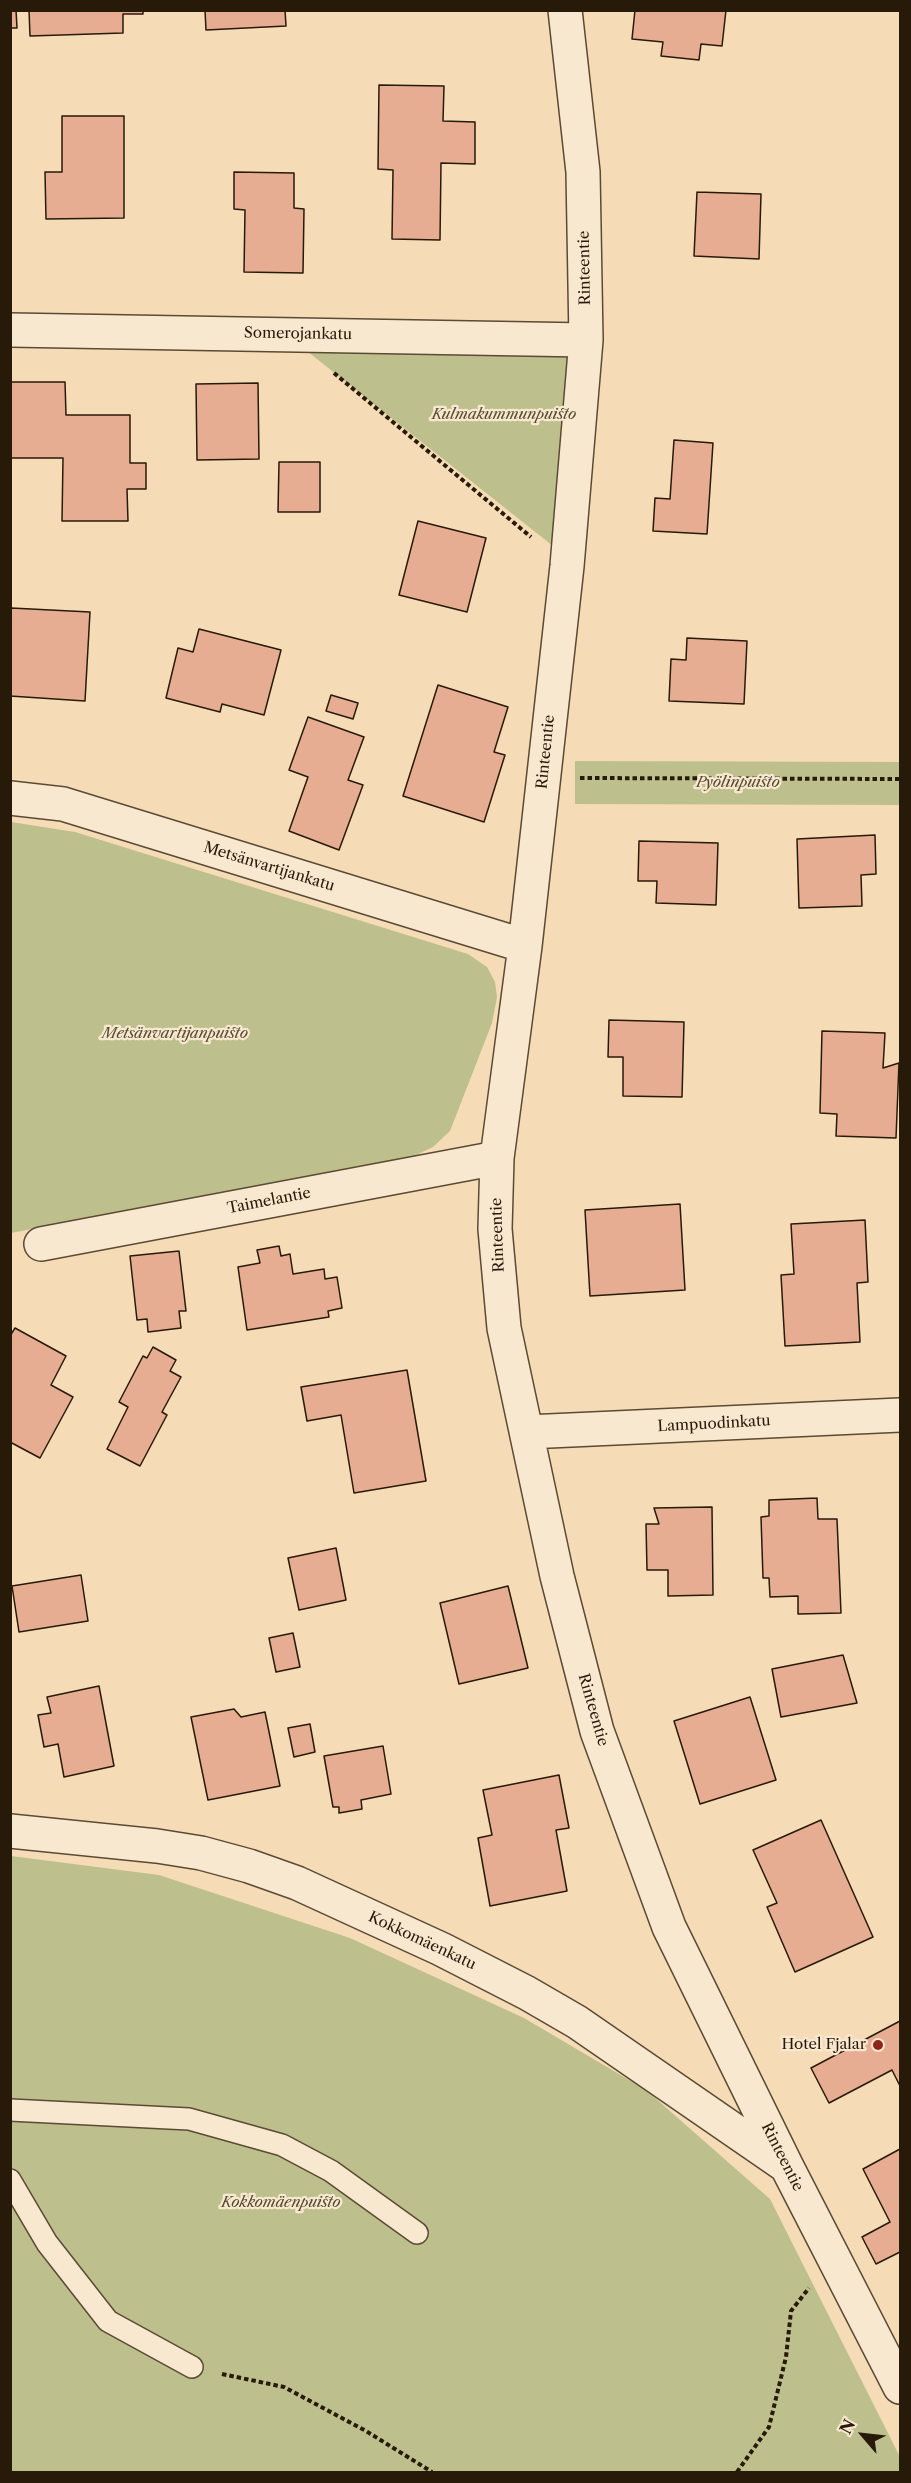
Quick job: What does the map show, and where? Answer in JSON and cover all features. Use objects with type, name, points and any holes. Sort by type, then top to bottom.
[{"type":"street","name":"Rinteentie","points":[[565,10],[583,172],[586,340],[567,566],[525,946],[497,1158],[495,1229],[504,1328],[557,1576],[597,1731],[669,1927],[787,2167],[900,2387]]},
{"type":"street","name":"Somerojankatu","points":[[10,330],[586,340]]},
{"type":"street","name":"Metsänvartijankatu","points":[[10,798],[63,804],[525,946]]},
{"type":"street","name":"Taimelantie","points":[[41,1244],[497,1158]]},
{"type":"street","name":"Lampuodinkatu","points":[[527,1432],[900,1415]]},
{"type":"street","name":"Kokkomäenkatu","points":[[10,1831],[157,1846],[201,1853],[249,1866],[297,1883],[441,1949],[578,2022],[787,2167]]},
{"type":"lane","points":[[10,2110],[189,2119],[282,2145],[331,2171],[417,2233]]},
{"type":"lane","points":[[10,2180],[47,2243],[108,2321],[192,2367]]},
{"type":"path","points":[[330,370],[567,566]]},
{"type":"path","points":[[543,777],[900,779]]},
{"type":"path","points":[[737,2472],[770,2427],[786,2357],[791,2311],[834,2257]]},
{"type":"path","points":[[192,2367],[284,2387],[366,2430],[432,2472]]},
{"type":"green space","name":"Kulmakummunpuisto","points":[[293,340],[562,350],[572,360],[558,550]]},
{"type":"green space","name":"Pyölinpuisto","points":[[575,761],[900,762],[900,805],[575,804]]},
{"type":"green space","name":"Metsänvartijanpuisto","points":[[11,822],[75,832],[468,954],[487,967],[495,982],[497,997],[492,1023],[450,1131],[433,1147],[410,1158],[11,1233]]},
{"type":"green space","name":"Kokkomäenpuisto","points":[[11,1856],[159,1875],[350,1938],[524,2018],[646,2090],[770,2199],[900,2457],[900,2472],[11,2472]]},
{"type":"building","points":[[10,10],[16,10],[17,28],[10,28]]},
{"type":"building","points":[[29,10],[143,10],[143,14],[123,14],[123,33],[30,36]]},
{"type":"building","points":[[205,10],[285,10],[286,26],[206,30]]},
{"type":"building","points":[[635,10],[726,10],[722,46],[701,44],[699,60],[661,56],[663,42],[632,39]]},
{"type":"building","points":[[379,85],[444,86],[443,121],[475,122],[475,164],[441,163],[440,240],[392,239],[393,170],[378,169]]},
{"type":"building","points":[[62,116],[124,116],[124,218],[46,219],[45,172],[62,172]]},
{"type":"building","points":[[234,172],[294,173],[294,208],[304,209],[303,273],[244,272],[245,210],[234,209]]},
{"type":"building","points":[[697,192],[761,194],[759,259],[694,256]]},
{"type":"building","points":[[10,382],[65,382],[66,415],[130,415],[130,463],[146,463],[146,489],[127,489],[128,521],[62,521],[63,458],[10,458]]},
{"type":"building","points":[[258,383],[259,459],[197,460],[196,384]]},
{"type":"building","points":[[674,440],[713,443],[707,534],[653,531],[655,498],[670,499]]},
{"type":"building","points":[[279,462],[320,462],[320,512],[278,512]]},
{"type":"building","points":[[418,521],[486,538],[467,612],[399,595]]},
{"type":"building","points":[[11,608],[90,612],[85,701],[10,696]]},
{"type":"building","points":[[199,629],[281,650],[264,715],[222,704],[220,712],[166,698],[178,648],[193,652]]},
{"type":"building","points":[[687,638],[747,641],[744,704],[669,701],[671,659],[686,660]]},
{"type":"building","points":[[438,685],[508,707],[494,752],[505,755],[484,822],[403,796]]},
{"type":"building","points":[[331,695],[358,703],[353,719],[326,711]]},
{"type":"building","points":[[308,717],[364,737],[348,780],[363,785],[339,850],[289,831],[308,777],[289,770]]},
{"type":"building","points":[[875,835],[876,874],[861,875],[862,906],[799,908],[797,839]]},
{"type":"building","points":[[639,841],[718,843],[716,905],[656,903],[657,881],[638,881]]},
{"type":"building","points":[[609,1020],[684,1022],[682,1097],[623,1096],[623,1057],[608,1057]]},
{"type":"building","points":[[822,1031],[885,1033],[883,1068],[899,1063],[896,1138],[836,1136],[837,1114],[820,1113]]},
{"type":"building","points":[[680,1204],[685,1290],[590,1296],[585,1210]]},
{"type":"building","points":[[865,1220],[868,1282],[857,1283],[860,1342],[785,1346],[781,1275],[794,1274],[791,1224]]},
{"type":"building","points":[[279,1246],[281,1256],[290,1254],[293,1274],[324,1269],[325,1279],[337,1277],[342,1308],[328,1311],[329,1317],[247,1330],[238,1267],[260,1263],[257,1250]]},
{"type":"building","points":[[179,1251],[186,1311],[179,1311],[181,1328],[148,1332],[147,1319],[137,1320],[130,1256]]},
{"type":"building","points":[[15,1328],[66,1356],[51,1385],[73,1397],[40,1458],[10,1442],[10,1336]]},
{"type":"building","points":[[153,1347],[176,1360],[170,1371],[181,1377],[162,1412],[167,1415],[140,1466],[107,1449],[128,1407],[119,1402],[143,1356],[147,1358]]},
{"type":"building","points":[[407,1370],[426,1481],[354,1493],[341,1415],[307,1421],[301,1387]]},
{"type":"building","points":[[817,1498],[818,1519],[837,1519],[841,1613],[798,1614],[798,1596],[770,1597],[769,1578],[763,1578],[761,1517],[769,1516],[769,1500]]},
{"type":"building","points":[[712,1507],[713,1595],[668,1596],[668,1570],[647,1570],[646,1524],[659,1524],[654,1508]]},
{"type":"building","points":[[336,1548],[346,1600],[299,1610],[288,1558]]},
{"type":"building","points":[[81,1575],[88,1621],[19,1632],[12,1586]]},
{"type":"building","points":[[508,1586],[528,1668],[459,1684],[440,1603]]},
{"type":"building","points":[[293,1633],[300,1667],[276,1672],[269,1638]]},
{"type":"building","points":[[843,1655],[857,1703],[781,1717],[772,1669]]},
{"type":"building","points":[[99,1686],[114,1766],[64,1777],[58,1744],[44,1747],[38,1715],[51,1713],[47,1697]]},
{"type":"building","points":[[750,1697],[776,1780],[700,1804],[674,1721]]},
{"type":"building","points":[[234,1709],[241,1717],[265,1712],[280,1786],[208,1800],[191,1717]]},
{"type":"building","points":[[310,1724],[315,1752],[294,1757],[288,1728]]},
{"type":"building","points":[[383,1746],[391,1794],[361,1800],[362,1809],[339,1813],[339,1807],[333,1807],[324,1756]]},
{"type":"building","points":[[559,1775],[569,1828],[556,1830],[567,1891],[490,1906],[478,1838],[492,1835],[483,1790]]},
{"type":"building","points":[[821,1820],[873,1937],[795,1972],[767,1907],[777,1903],[753,1850]]},
{"type":"building","name":"Hotel Fjalar","points":[[900,2021],[900,2086],[892,2070],[829,2103],[811,2068]]},
{"type":"building","points":[[900,2149],[900,2252],[876,2264],[862,2237],[890,2222],[863,2169]]},
{"type":"place","name":"Hotel Fjalar","points":[[878,2045]]}]
